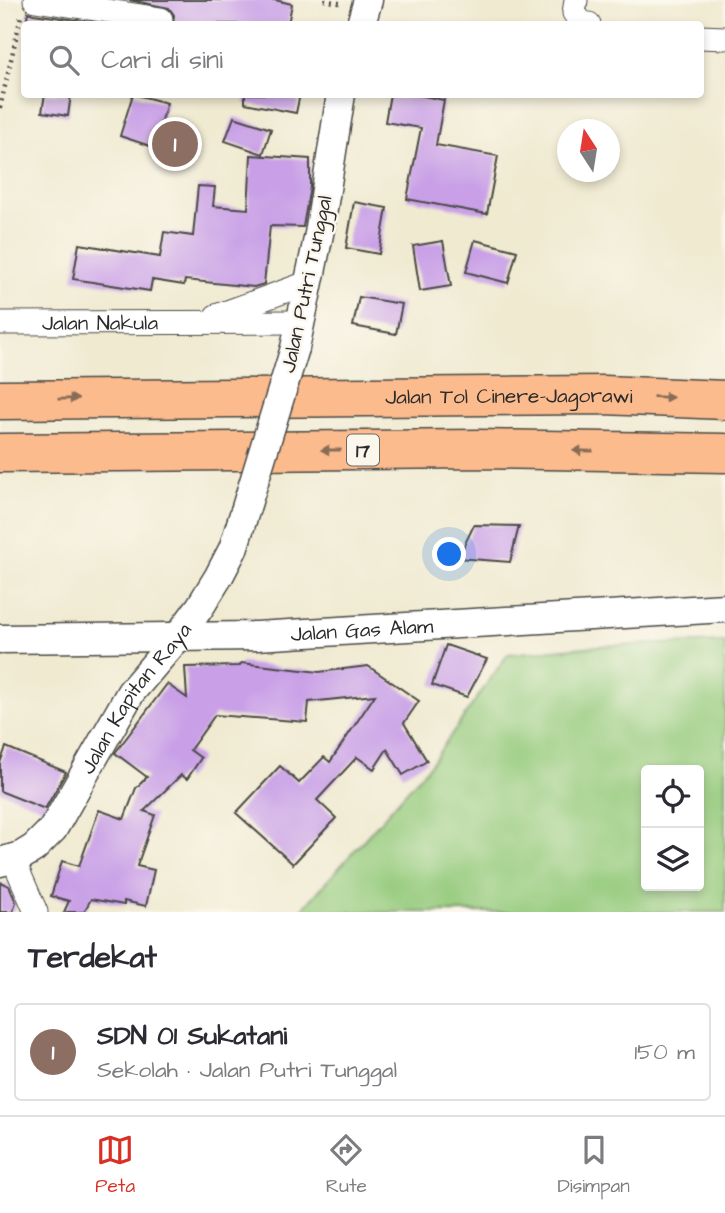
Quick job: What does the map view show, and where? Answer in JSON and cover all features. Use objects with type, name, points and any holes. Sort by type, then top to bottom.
[{"type":"highway","name":"Jalan Tol Cinere–Jagorawi","points":[[0,400],[590,395],[725,400]]},
{"type":"highway","name":"17","points":[[0,453],[479,449],[725,453]]},
{"type":"street","points":[[362,21],[368,0]]},
{"type":"street","points":[[576,0],[574,13],[580,21]]},
{"type":"street","points":[[28,7],[161,19]]},
{"type":"street","points":[[704,37],[725,38]]},
{"type":"street","name":"Jalan Putri Tunggal","points":[[245,511],[299,335],[330,174],[340,98]]},
{"type":"street","name":"Jalan Nakula","points":[[200,322],[310,282]]},
{"type":"street","name":"Jalan Nakula","points":[[0,323],[200,322],[299,335]]},
{"type":"street","name":"Jalan Kapitan Raya","points":[[6,860],[34,848],[52,829],[131,692],[177,638],[219,576],[233,549],[245,511]]},
{"type":"street","name":"Jalan Gas Alam","points":[[0,639],[177,638],[321,633],[725,608]]},
{"type":"street","points":[[6,860],[36,912]]},
{"type":"path","points":[[0,108],[21,32]]},
{"type":"green space","points":[[725,642],[725,912],[300,912],[430,765],[508,654],[597,646]]},
{"type":"building","points":[[129,0],[275,0],[292,4],[289,21],[173,21],[174,15],[169,8]]},
{"type":"building","points":[[28,12],[83,21],[26,21]]},
{"type":"building","points":[[44,98],[70,98],[68,116],[42,112]]},
{"type":"building","points":[[132,98],[148,98],[167,103],[153,147],[120,136]]},
{"type":"building","points":[[245,98],[299,98],[296,113],[245,103]]},
{"type":"building","points":[[389,98],[444,100],[436,145],[498,156],[487,214],[407,199],[421,128],[385,122]]},
{"type":"building","points":[[234,117],[271,129],[263,154],[225,141]]},
{"type":"building","points":[[251,155],[310,159],[310,187],[303,227],[270,226],[264,284],[254,287],[185,280],[184,285],[152,280],[150,291],[73,279],[79,244],[160,257],[164,232],[193,236],[198,186],[215,187],[213,206],[248,209]]},
{"type":"building","points":[[354,202],[387,208],[379,254],[346,248]]},
{"type":"building","points":[[475,240],[517,251],[508,283],[466,272]]},
{"type":"building","points":[[443,241],[451,286],[420,291],[413,246]]},
{"type":"building","points":[[359,297],[402,304],[396,334],[353,326]]},
{"type":"building","points":[[474,525],[519,526],[510,562],[458,558]]},
{"type":"building","points":[[446,645],[487,659],[467,697],[432,685]]},
{"type":"building","points":[[241,663],[319,672],[368,666],[419,701],[404,723],[427,761],[403,775],[387,749],[374,769],[357,757],[317,800],[336,818],[293,864],[236,813],[280,766],[299,783],[324,757],[330,762],[375,695],[309,702],[307,722],[215,715],[190,750],[201,758],[187,779],[181,775],[144,811],[155,815],[137,866],[154,870],[146,906],[124,901],[124,905],[91,899],[84,912],[64,912],[69,901],[51,896],[62,861],[79,866],[99,810],[124,819],[136,788],[147,777],[115,753],[167,684],[187,698],[185,667],[240,666]]},
{"type":"building","points":[[6,747],[66,772],[45,809],[0,791],[0,763]]},
{"type":"building","points":[[0,882],[9,886],[16,902],[13,912],[0,912]]},
{"type":"place","name":"SDN 01 Sukatani","points":[[175,144]]}]
